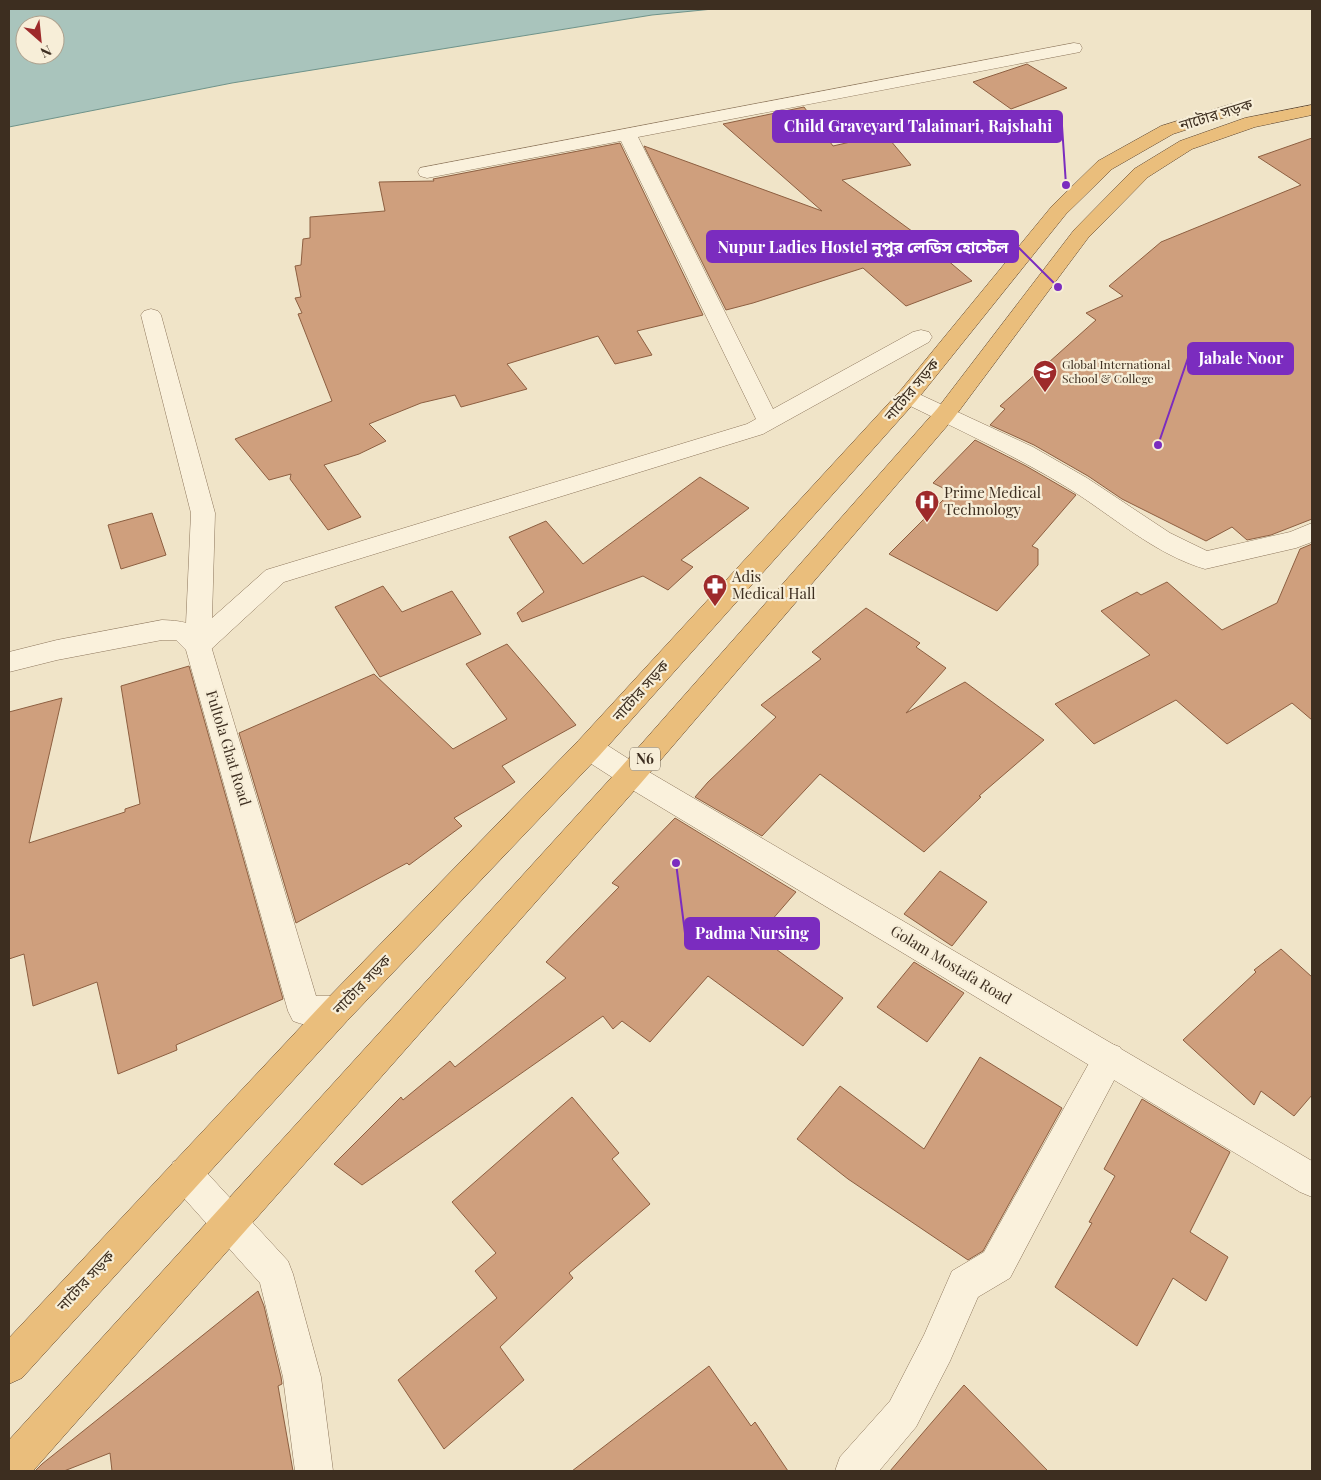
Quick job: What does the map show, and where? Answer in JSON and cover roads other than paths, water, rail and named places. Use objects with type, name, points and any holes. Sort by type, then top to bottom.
[{"type":"highway","name":"নাটোর সড়ক","points":[[9,1365],[336,1011],[589,748],[908,396],[1059,210],[1105,165],[1167,130],[1242,106],[1312,92]]},
{"type":"highway","name":"N6","points":[[9,1468],[631,775],[945,414],[1082,234],[1141,173],[1186,145],[1251,122],[1312,110]]},
{"type":"street","points":[[427,172],[1074,48]]},
{"type":"street","points":[[628,134],[768,421]]},
{"type":"street","points":[[151,315],[203,514],[198,646]]},
{"type":"street","points":[[198,646],[275,576],[746,432],[921,337]]},
{"type":"street","points":[[908,396],[1025,452],[1080,484],[1161,539],[1205,560],[1296,539],[1312,532]]},
{"type":"street","points":[[9,662],[57,650],[162,630],[183,631],[198,646]]},
{"type":"street","name":"Fultola Ghat Road","points":[[198,646],[304,1011],[336,1011]]},
{"type":"street","name":"Golam Mostafa Road","points":[[589,748],[631,775],[1312,1180]]},
{"type":"street","points":[[854,1471],[902,1414],[937,1348],[965,1284],[996,1265],[1108,1058]]},
{"type":"street","points":[[184,1174],[275,1274],[302,1377],[314,1471]]},
{"type":"water","points":[[9,9],[713,9],[652,15],[232,83],[9,127]]},
{"type":"place","name":"Child Graveyard Talaimari, Rajshahi","points":[[1066,185]]},
{"type":"place","name":"Nupur Ladies Hostel নুপুর লেডিস হোস্টেল","points":[[1058,287]]},
{"type":"place","name":"Global International School & College","points":[[1045,393]]},
{"type":"place","name":"Jabale Noor","points":[[1158,445]]},
{"type":"place","name":"Prime Medical Technology","points":[[927,523]]},
{"type":"place","name":"Adis Medical Hall","points":[[715,607]]},
{"type":"place","name":"Padma Nursing","points":[[676,863]]}]
